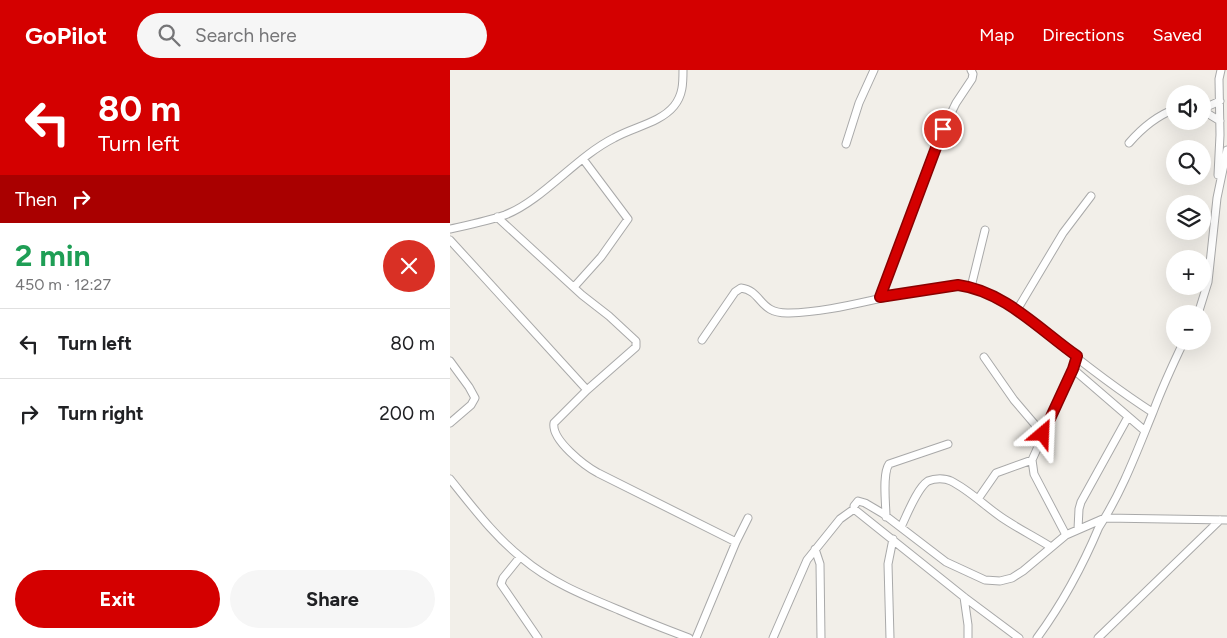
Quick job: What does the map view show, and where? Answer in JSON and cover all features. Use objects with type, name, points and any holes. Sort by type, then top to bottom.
[{"type":"street","points":[[450,229],[498,217],[518,208],[612,138],[649,123],[667,113],[673,107],[682,91],[683,70]]},
{"type":"street","points":[[846,144],[859,103],[874,70]]},
{"type":"street","points":[[880,297],[937,142],[956,103],[972,79],[973,74],[971,70]]},
{"type":"street","points":[[1201,305],[1208,282],[1217,198],[1221,70]]},
{"type":"street","points":[[1211,106],[1220,102]]},
{"type":"street","points":[[1129,143],[1154,119],[1166,113]]},
{"type":"street","points":[[1211,116],[1220,121]]},
{"type":"street","points":[[1217,198],[1227,150]]},
{"type":"street","points":[[574,286],[601,257],[628,219],[583,159]]},
{"type":"street","points":[[1017,310],[1063,234],[1091,196]]},
{"type":"street","points":[[498,217],[536,254],[629,334],[637,344],[554,423],[553,428],[560,440],[582,464],[736,542]]},
{"type":"street","points":[[971,287],[985,230]]},
{"type":"street","points":[[450,240],[587,390]]},
{"type":"street","points":[[702,340],[731,298],[741,288],[750,291],[770,311],[779,314],[815,311],[880,297],[958,285],[971,287],[1017,310],[1152,412]]},
{"type":"street","points":[[1037,638],[1051,620],[1065,596],[1098,526],[1105,518],[1134,459],[1152,412],[1180,350]]},
{"type":"street","points":[[1066,535],[1034,474],[1032,460],[1077,356]]},
{"type":"street","points":[[984,357],[1014,400],[1043,434]]},
{"type":"street","points":[[450,361],[475,398],[471,405],[450,422]]},
{"type":"street","points":[[1073,369],[1145,431]]},
{"type":"street","points":[[1078,529],[1078,509],[1081,502],[1128,417]]},
{"type":"street","points":[[886,517],[887,466],[948,444]]},
{"type":"street","points":[[978,499],[996,473],[1032,460]]},
{"type":"street","points":[[450,479],[486,522],[520,557],[564,586],[663,629],[689,638]]},
{"type":"street","points":[[901,528],[921,489],[927,482],[934,479],[950,480],[1002,518],[1051,547]]},
{"type":"street","points":[[774,638],[807,560],[840,519],[854,509],[855,504],[860,501],[886,517],[946,562],[985,580],[1000,581],[1012,578],[1035,562],[1066,535],[1105,518],[1223,520]]},
{"type":"street","points":[[854,509],[964,597],[1019,638]]},
{"type":"street","points":[[696,638],[748,518]]},
{"type":"street","points":[[1098,638],[1148,588],[1223,520]]},
{"type":"street","points":[[890,638],[888,564],[893,539]]},
{"type":"street","points":[[815,549],[820,564],[821,638]]},
{"type":"street","points":[[520,557],[503,578],[501,584],[538,638]]},
{"type":"street","points":[[964,597],[968,638]]},
{"type":"route","points":[[943,129],[900,238],[880,297],[958,285],[971,287],[1017,310],[1052,339],[1077,356],[1073,369],[1043,434]]}]
